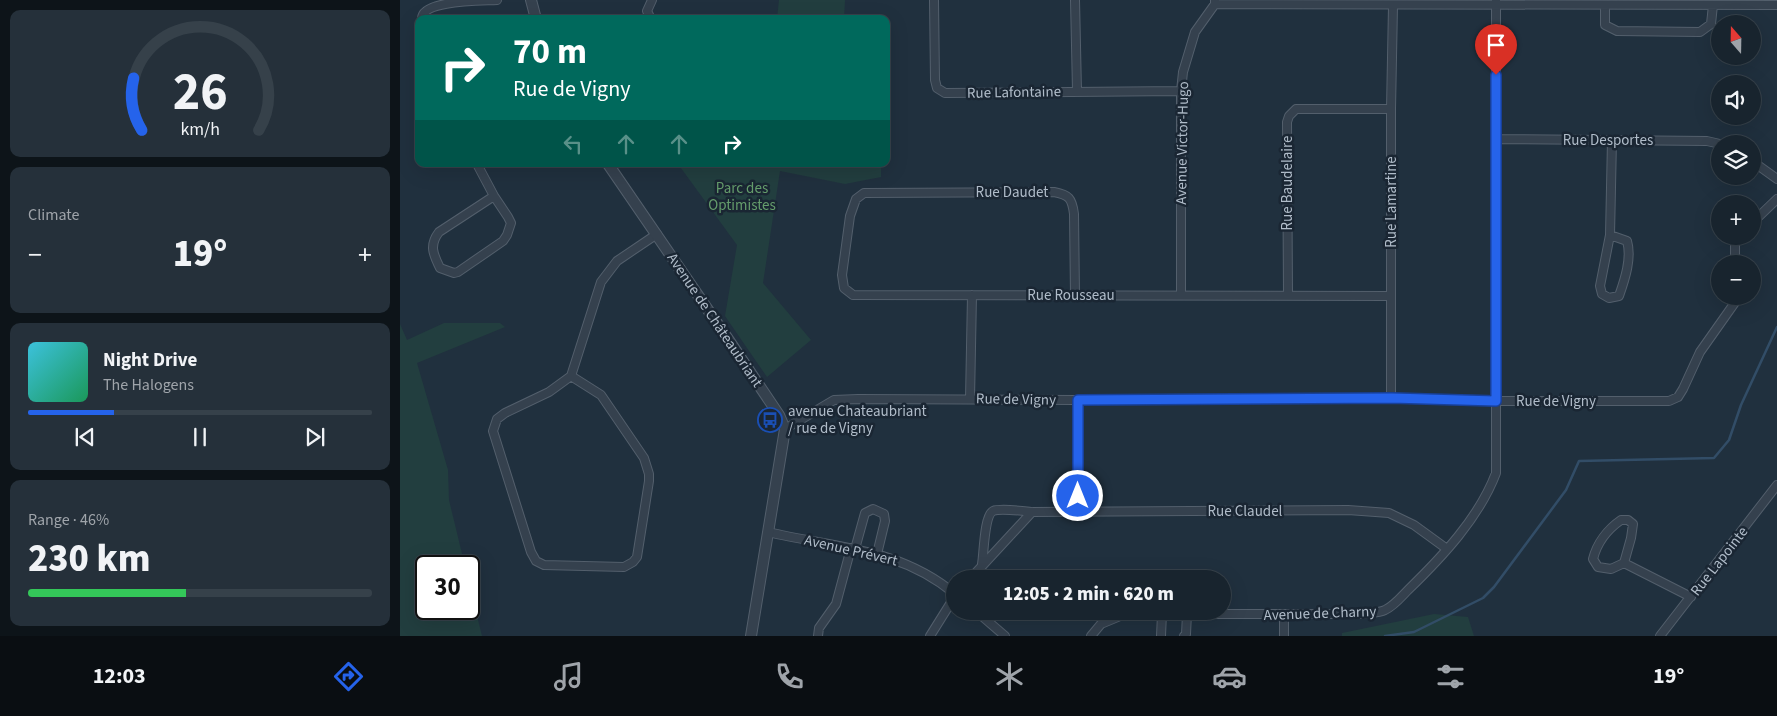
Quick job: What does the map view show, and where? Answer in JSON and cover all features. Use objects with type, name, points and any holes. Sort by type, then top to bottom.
[{"type":"street","points":[[422,15],[425,9],[436,3],[497,0]]},
{"type":"street","points":[[531,0],[535,15]]},
{"type":"street","points":[[650,15],[648,11],[652,0]]},
{"type":"street","name":"Rue Lafontaine","points":[[934,0],[935,80],[937,88],[945,93],[1181,91]]},
{"type":"street","points":[[1075,0],[1077,91]]},
{"type":"street","points":[[1215,2],[1393,6],[1496,2],[1605,6],[1777,5]]},
{"type":"street","name":"Avenue Victor-Hugo","points":[[1181,294],[1181,91],[1183,72],[1195,32],[1215,2]]},
{"type":"street","name":"Avenue de Charny","points":[[1231,614],[1363,614],[1385,610],[1420,579],[1447,549],[1471,518],[1492,483],[1496,473],[1496,2]]},
{"type":"street","points":[[1605,6],[1605,25],[1617,32],[1700,32],[1710,24],[1713,5]]},
{"type":"street","name":"Rue Lamartine","points":[[1392,398],[1391,109],[1393,6]]},
{"type":"street","name":"Rue Baudelaire","points":[[1288,295],[1287,122],[1289,116],[1296,109],[1391,109]]},
{"type":"street","name":"Rue Desportes","points":[[1496,139],[1711,142]]},
{"type":"street","points":[[1610,235],[1627,242],[1630,252],[1619,296],[1609,298],[1602,294],[1600,286],[1610,235],[1612,140]]},
{"type":"street","points":[[1761,166],[1777,178]]},
{"type":"street","points":[[478,167],[508,217],[510,223],[507,235],[503,241],[458,272],[454,273],[440,268],[434,257],[432,246],[435,237],[439,232],[494,196]]},
{"type":"street","name":"Avenue de Châteaubriant","points":[[610,167],[779,415],[785,429]]},
{"type":"street","name":"Rue Daudet","points":[[856,199],[864,193],[1054,192],[1065,194],[1073,202],[1075,295]]},
{"type":"street","name":"Rue Rousseau","points":[[856,199],[850,216],[842,275],[844,288],[852,295],[1181,294],[1391,296]]},
{"type":"street","points":[[1761,214],[1777,199]]},
{"type":"street","points":[[570,376],[601,394],[644,458],[648,468],[649,481],[637,556],[633,562],[624,567],[544,565],[536,561],[530,552],[493,431],[497,419],[549,392],[570,376],[601,282],[617,261],[657,234]]},
{"type":"street","points":[[970,399],[972,295]]},
{"type":"street","name":"Rue de Vigny","points":[[785,429],[834,400],[1392,398],[1496,401],[1669,401],[1678,397],[1683,390],[1700,352],[1733,305]]},
{"type":"street","points":[[1078,400],[1078,511]]},
{"type":"street","points":[[751,636],[785,429]]},
{"type":"street","name":"Rue Lapointe","points":[[1660,636],[1777,485]]},
{"type":"street","points":[[818,636],[819,628],[836,604],[865,513],[873,509],[884,514],[885,521],[877,554]]},
{"type":"street","name":"Rue Claudel","points":[[982,564],[988,514],[994,510],[1032,512],[1348,510],[1389,513],[1414,525],[1447,549]]},
{"type":"street","points":[[977,570],[1032,512]]},
{"type":"street","points":[[1621,520],[1628,520],[1633,524],[1624,563],[1611,569],[1598,568],[1593,558],[1596,548],[1612,526],[1621,520]]},
{"type":"street","name":"Avenue Prévert","points":[[768,532],[853,548],[904,562],[938,579],[946,587]]},
{"type":"street","points":[[1624,563],[1691,597]]},
{"type":"street","points":[[930,636],[946,610]]},
{"type":"street","points":[[1284,615],[1284,636]]},
{"type":"street","points":[[986,620],[1005,636]]},
{"type":"street","name":"Avenue de Charny","points":[[1091,636],[1100,624],[1110,620]]},
{"type":"street","points":[[1161,636],[1162,620]]},
{"type":"street","points":[[1184,636],[1186,634],[1187,620]]},
{"type":"green space","points":[[779,0],[845,0],[844,15],[777,15]]},
{"type":"green space","name":"Parc des Optimistes","points":[[680,167],[881,167],[881,177],[845,184],[780,171],[763,283],[811,340],[767,377],[725,316],[737,245]]},
{"type":"green space","points":[[444,323],[500,323],[505,327],[417,363],[448,470],[449,500],[462,555],[415,555],[415,620],[478,620],[482,636],[400,636],[400,324],[407,340]]},
{"type":"green space","points":[[1434,614],[1468,617],[1474,636],[1342,636],[1342,633]]},
{"type":"waterway","points":[[1385,636],[1414,632],[1483,598],[1494,587],[1566,490],[1579,461],[1714,458],[1729,440],[1741,405],[1777,327]]},
{"type":"place","name":"avenue Chateaubriant / rue de Vigny","points":[[770,420]]},
{"type":"route","points":[[1078,496],[1078,400],[1392,398],[1496,401],[1496,75]]}]
